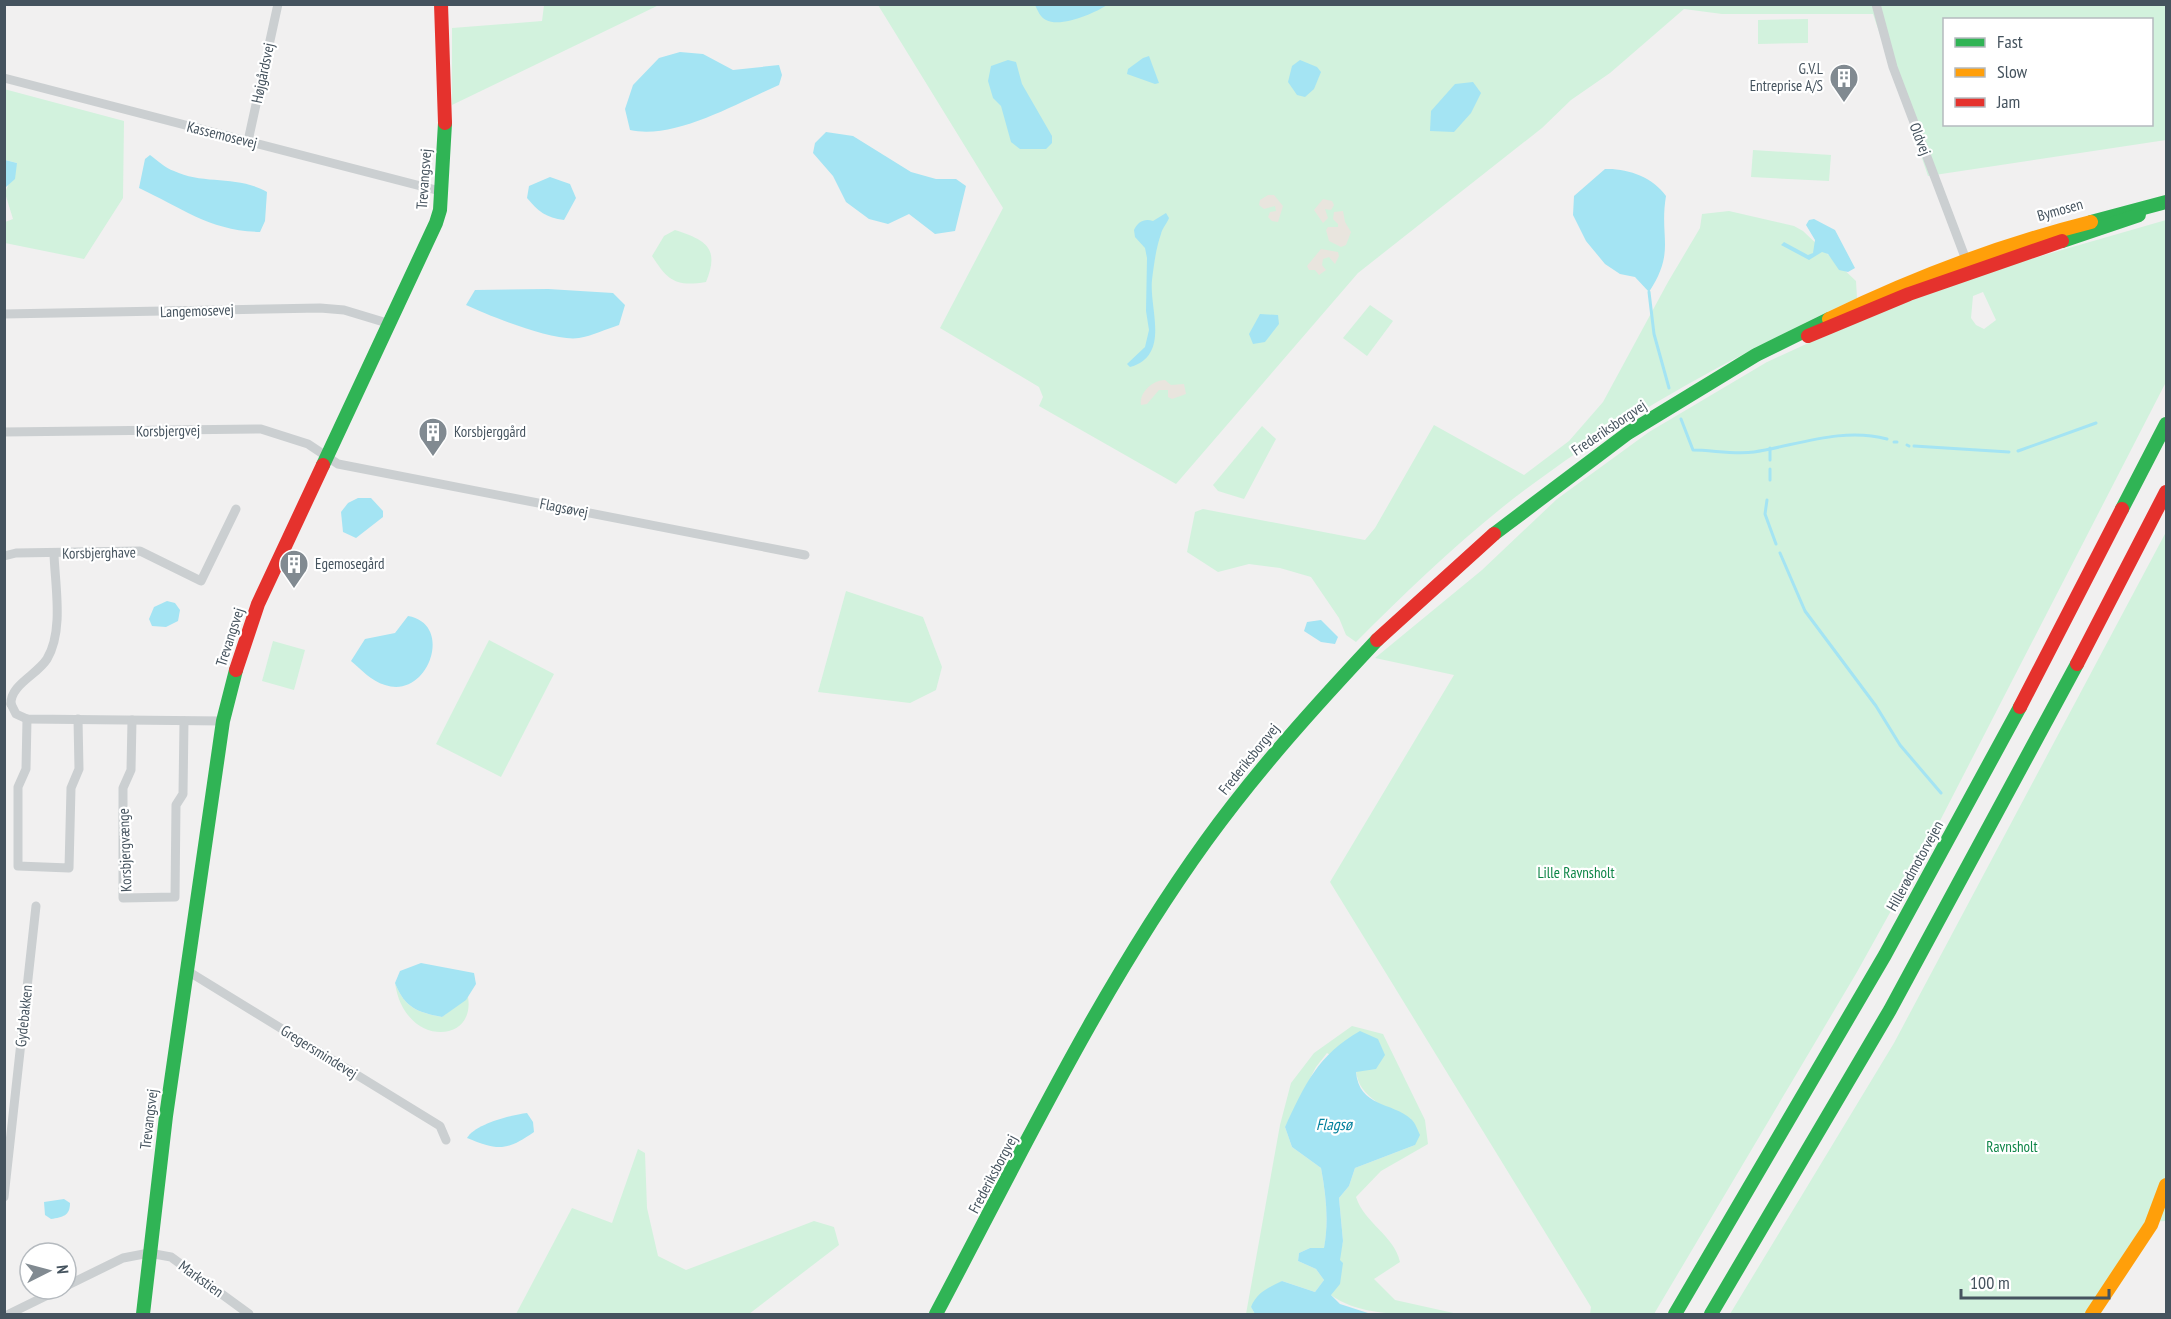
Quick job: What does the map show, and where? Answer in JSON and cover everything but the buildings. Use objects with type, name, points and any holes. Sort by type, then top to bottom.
[{"type":"main road","name":"Trevangsvej","points":[[143,1314],[186,970],[223,721],[238,660],[258,604],[387,323],[436,223],[445,114],[441,4]]},
{"type":"main road","name":"Bymosen","points":[[1968,265],[2042,232],[2111,213],[2166,202]]},
{"type":"main road","name":"Bymosen","points":[[1968,265],[2166,207]]},
{"type":"main road","name":"Frederiksborgvej","points":[[936,1314],[1119,976],[1208,838],[1274,753],[1348,670],[1415,603],[1502,526],[1574,470],[1666,409],[1746,363],[1909,294],[1968,265]]},
{"type":"main road","name":"Hillerødmotorvejen","points":[[1675,1314],[1885,955],[2019,710],[2166,424]]},
{"type":"main road","points":[[1711,1314],[1910,972],[2047,723],[2166,492]]},
{"type":"main road","points":[[2092,1314],[2151,1225],[2166,1185]]},
{"type":"street","name":"Højgårdsvej","points":[[248,141],[278,4]]},
{"type":"street","name":"Oldvej","points":[[1876,4],[1893,67],[1968,265]]},
{"type":"street","name":"Kassemosevej","points":[[4,78],[440,191]]},
{"type":"street","name":"Langemosevej","points":[[4,314],[320,308],[344,310],[387,323]]},
{"type":"street","name":"Korsbjergvej","points":[[4,432],[261,429],[290,436],[326,455]]},
{"type":"street","name":"Flagsøvej","points":[[326,455],[338,464],[805,555]]},
{"type":"street","name":"Korsbjerghave","points":[[4,556],[140,551],[201,581],[236,509]]},
{"type":"street","name":"Korsbjerghave","points":[[8,704],[13,692],[47,659],[54,639],[54,554]]},
{"type":"street","points":[[8,704],[16,714],[27,718],[223,721]]},
{"type":"street","points":[[27,718],[26,769],[18,788],[18,866],[69,868],[71,788],[79,770],[78,719]]},
{"type":"street","name":"Korsbjergvænge","points":[[132,720],[131,770],[123,788],[123,898],[175,897],[176,805],[183,794],[184,721]]},
{"type":"street","name":"Gydebakken","points":[[4,1197],[36,906]]},
{"type":"street","name":"Gregersmindevej","points":[[186,970],[440,1126],[446,1140]]},
{"type":"street","points":[[78,1280],[123,1258],[149,1253]]},
{"type":"street","name":"Markstien","points":[[149,1253],[171,1257],[249,1314]]},
{"type":"street","points":[[9,1314],[36,1301]]},
{"type":"green space","points":[[544,5],[659,5],[452,105],[452,28],[542,21]]},
{"type":"green space","points":[[878,5],[2166,5],[2166,140],[1928,176],[1873,14],[1722,14],[1684,9],[1610,73],[1571,100],[1542,128],[1358,273],[1176,484],[1039,406],[1043,397],[1039,387],[940,328],[1003,208]]},
{"type":"green space","points":[[1808,19],[1808,43],[1758,44],[1758,20]]},
{"type":"green space","points":[[4,89],[124,121],[123,198],[84,259],[5,243],[5,222],[13,219],[5,193],[17,163],[5,160]]},
{"type":"green space","points":[[1753,150],[1831,155],[1829,181],[1751,177]]},
{"type":"green space","points":[[1729,211],[1794,226],[1803,231],[1856,281],[1857,298],[1774,338],[1692,382],[1575,454],[1513,499],[1466,538],[1421,578],[1356,642],[1346,635],[1339,618],[1311,577],[1280,568],[1249,564],[1218,572],[1187,552],[1195,512],[1203,509],[1365,540],[1375,528],[1434,425],[1524,475],[1569,441],[1603,402],[1700,228],[1702,214]]},
{"type":"green space","name":"Lille Ravnsholt","points":[[2166,220],[2166,382],[1927,846],[1857,972],[1654,1314],[1590,1314],[1591,1307],[1330,882],[1454,675],[1375,658],[1482,570],[1557,499],[1649,432],[1767,362],[1867,316],[2003,267]],"holes":[[[1983,292],[1996,320],[1984,329],[1976,325],[1971,318],[1973,296]]]},
{"type":"green space","points":[[675,230],[702,242],[711,253],[710,270],[706,282],[680,283],[668,277],[652,256],[664,236]]},
{"type":"green space","points":[[1370,305],[1393,321],[1367,356],[1343,338]]},
{"type":"green space","points":[[1262,426],[1276,439],[1244,499],[1218,491],[1213,485]]},
{"type":"green space","name":"Ravnsholt","points":[[2166,532],[2166,1221],[2147,1222],[2086,1314],[1730,1314],[1894,1043]]},
{"type":"green space","points":[[846,591],[923,617],[942,667],[936,690],[910,703],[818,692]]},
{"type":"green space","points":[[489,640],[554,674],[501,777],[436,744]]},
{"type":"green space","points":[[273,641],[305,650],[294,690],[262,681]]},
{"type":"green space","points":[[395,983],[403,998],[419,1011],[442,1017],[468,997],[468,1013],[461,1024],[451,1031],[438,1032],[424,1028],[411,1019],[401,1004]]},
{"type":"green space","points":[[1352,1026],[1383,1034],[1425,1120],[1428,1144],[1381,1171],[1356,1197],[1366,1215],[1392,1244],[1400,1262],[1374,1279],[1395,1300],[1458,1314],[1375,1312],[1344,1303],[1331,1295],[1343,1241],[1339,1198],[1349,1186],[1355,1168],[1415,1145],[1411,1119],[1369,1096],[1358,1081],[1356,1071],[1327,1053],[1316,1067],[1285,1127],[1292,1147],[1321,1168],[1326,1208],[1324,1249],[1310,1248],[1299,1253],[1298,1261],[1316,1269],[1324,1280],[1315,1292],[1282,1281],[1251,1307],[1255,1314],[1246,1314],[1280,1125],[1291,1083],[1314,1053]]},
{"type":"green space","points":[[638,1149],[645,1153],[647,1208],[658,1256],[686,1270],[814,1221],[834,1227],[839,1245],[749,1314],[516,1314],[572,1208],[612,1223]]},
{"type":"sand","points":[[1268,195],[1274,195],[1283,206],[1278,222],[1268,217],[1270,212],[1276,211],[1275,206],[1264,209],[1259,205],[1260,200]]},
{"type":"sand","points":[[1323,199],[1332,201],[1334,205],[1331,210],[1325,209],[1328,218],[1323,223],[1314,210]]},
{"type":"sand","points":[[1343,211],[1345,222],[1351,232],[1346,245],[1341,247],[1329,241],[1326,230],[1328,227],[1338,227],[1333,219],[1334,212]]},
{"type":"sand","points":[[1321,249],[1338,252],[1339,256],[1335,264],[1329,257],[1323,259],[1322,265],[1326,270],[1319,275],[1315,270],[1309,270],[1307,266]]},
{"type":"sand","points":[[1165,380],[1171,385],[1184,384],[1186,394],[1172,399],[1168,397],[1168,390],[1159,390],[1147,404],[1141,405],[1145,391],[1156,382]]},
{"type":"water","points":[[1035,5],[1107,5],[1069,21],[1052,22],[1039,14]]},
{"type":"water","points":[[680,52],[703,54],[733,70],[779,65],[782,75],[779,85],[706,118],[666,130],[648,132],[630,130],[625,109],[633,85],[659,58]]},
{"type":"water","points":[[1149,56],[1159,83],[1155,84],[1127,74],[1128,69]]},
{"type":"water","points":[[1008,60],[1016,62],[1022,84],[1052,136],[1052,143],[1046,149],[1020,149],[1011,142],[1001,106],[993,98],[988,81],[991,66]]},
{"type":"water","points":[[1300,60],[1317,67],[1321,72],[1314,89],[1305,97],[1297,95],[1288,82],[1292,66]]},
{"type":"water","points":[[1473,82],[1481,93],[1471,113],[1454,132],[1430,131],[1431,111],[1455,84]]},
{"type":"water","points":[[826,132],[853,136],[911,172],[936,179],[956,179],[966,186],[955,231],[935,234],[909,214],[888,224],[869,219],[846,202],[833,176],[813,153],[815,143]]},
{"type":"water","points":[[150,155],[167,168],[185,175],[244,184],[267,192],[265,221],[260,232],[242,231],[211,223],[139,188],[145,159]]},
{"type":"water","points":[[5,160],[17,163],[15,179],[6,187],[5,193]]},
{"type":"water","points":[[1605,169],[1622,170],[1639,175],[1661,189],[1666,196],[1664,255],[1662,266],[1649,292],[1635,277],[1620,274],[1605,264],[1586,241],[1573,215],[1574,196]]},
{"type":"water","points":[[550,177],[570,184],[576,198],[564,220],[552,218],[543,213],[527,198],[529,186]]},
{"type":"water","points":[[1166,213],[1169,218],[1159,239],[1152,280],[1154,342],[1143,361],[1130,367],[1127,364],[1145,347],[1149,330],[1146,311],[1147,258],[1145,248],[1135,237],[1134,230],[1142,221],[1153,221]]},
{"type":"water","points":[[1814,219],[1835,230],[1855,268],[1848,272],[1839,270],[1828,254],[1822,252],[1809,260],[1781,245],[1784,242],[1808,255],[1813,253],[1815,240],[1806,225],[1809,220]]},
{"type":"water","points":[[548,289],[613,293],[625,305],[619,325],[584,337],[568,338],[522,327],[466,305],[475,290]]},
{"type":"water","points":[[1260,314],[1278,315],[1279,324],[1265,342],[1253,344],[1249,334]]},
{"type":"water","points":[[358,498],[371,498],[383,511],[383,517],[356,538],[343,532],[341,512],[348,503]]},
{"type":"water","points":[[167,601],[175,603],[180,610],[178,621],[166,627],[152,626],[149,619],[154,607]]},
{"type":"water","points":[[408,616],[422,622],[430,632],[433,645],[424,672],[413,682],[400,687],[375,681],[351,661],[365,639],[395,633]]},
{"type":"water","points":[[1321,620],[1338,637],[1335,644],[1321,642],[1304,631],[1307,622]]},
{"type":"water","points":[[421,963],[474,973],[476,984],[466,1000],[442,1017],[419,1011],[403,998],[395,983],[400,971]]},
{"type":"water","name":"Flagsø","points":[[1360,1031],[1378,1039],[1385,1055],[1376,1069],[1356,1072],[1363,1092],[1411,1119],[1420,1135],[1415,1145],[1355,1168],[1349,1186],[1339,1198],[1343,1241],[1340,1260],[1343,1263],[1340,1284],[1331,1295],[1340,1304],[1371,1314],[1255,1314],[1251,1307],[1256,1298],[1282,1281],[1315,1292],[1324,1280],[1316,1269],[1298,1261],[1299,1253],[1310,1248],[1324,1248],[1326,1208],[1321,1168],[1292,1147],[1285,1127],[1314,1072],[1333,1050]]},
{"type":"water","points":[[527,1113],[533,1122],[534,1132],[509,1146],[495,1147],[467,1138],[485,1124]]},
{"type":"water","points":[[64,1199],[70,1203],[69,1211],[65,1215],[51,1219],[45,1215],[44,1202]]},
{"type":"waterway","points":[[1649,292],[1654,334],[1669,388]]},
{"type":"waterway","points":[[1681,419],[1693,450],[1747,453],[1837,436],[1870,436],[1887,439]]},
{"type":"waterway","points":[[2018,451],[2096,423]]},
{"type":"waterway","points":[[1914,446],[2009,452]]},
{"type":"waterway","points":[[1770,448],[1770,460]]},
{"type":"waterway","points":[[1770,469],[1770,480]]},
{"type":"waterway","points":[[1767,500],[1765,514],[1776,544]]},
{"type":"waterway","points":[[1780,553],[1805,611],[1876,706],[1900,745],[1941,793]]},
{"type":"traffic: fast","points":[[323,465],[436,223],[440,210],[445,123]]},
{"type":"traffic: fast","points":[[2091,222],[2166,202]]},
{"type":"traffic: fast","points":[[2062,241],[2139,215]]},
{"type":"traffic: fast","points":[[1494,534],[1628,433],[1756,355],[1829,319]]},
{"type":"traffic: fast","points":[[2122,509],[2166,424]]},
{"type":"traffic: fast","points":[[936,1314],[1096,1013],[1167,897],[1246,788],[1377,640]]},
{"type":"traffic: fast","points":[[1711,1314],[1890,1010],[2077,664]]},
{"type":"traffic: fast","points":[[143,1314],[166,1116],[223,721],[236,670]]},
{"type":"traffic: fast","points":[[1675,1314],[1885,955],[2020,707]]},
{"type":"traffic: slow","points":[[1829,319],[1957,264],[2023,241],[2091,222]]},
{"type":"traffic: slow","points":[[2092,1314],[2151,1225],[2166,1185]]},
{"type":"traffic: jam","points":[[441,4],[445,123]]},
{"type":"traffic: jam","points":[[1808,336],[1909,294],[2062,241]]},
{"type":"traffic: jam","points":[[236,670],[258,604],[323,465]]},
{"type":"traffic: jam","points":[[2077,664],[2166,492]]},
{"type":"traffic: jam","points":[[2020,707],[2122,509]]},
{"type":"traffic: jam","points":[[1377,640],[1494,534]]},
{"type":"place","name":"G.V.L Entreprise A/S","points":[[1844,104]]},
{"type":"place","name":"Korsbjerggård","points":[[433,458]]},
{"type":"place","name":"Egemosegård","points":[[294,590]]}]
